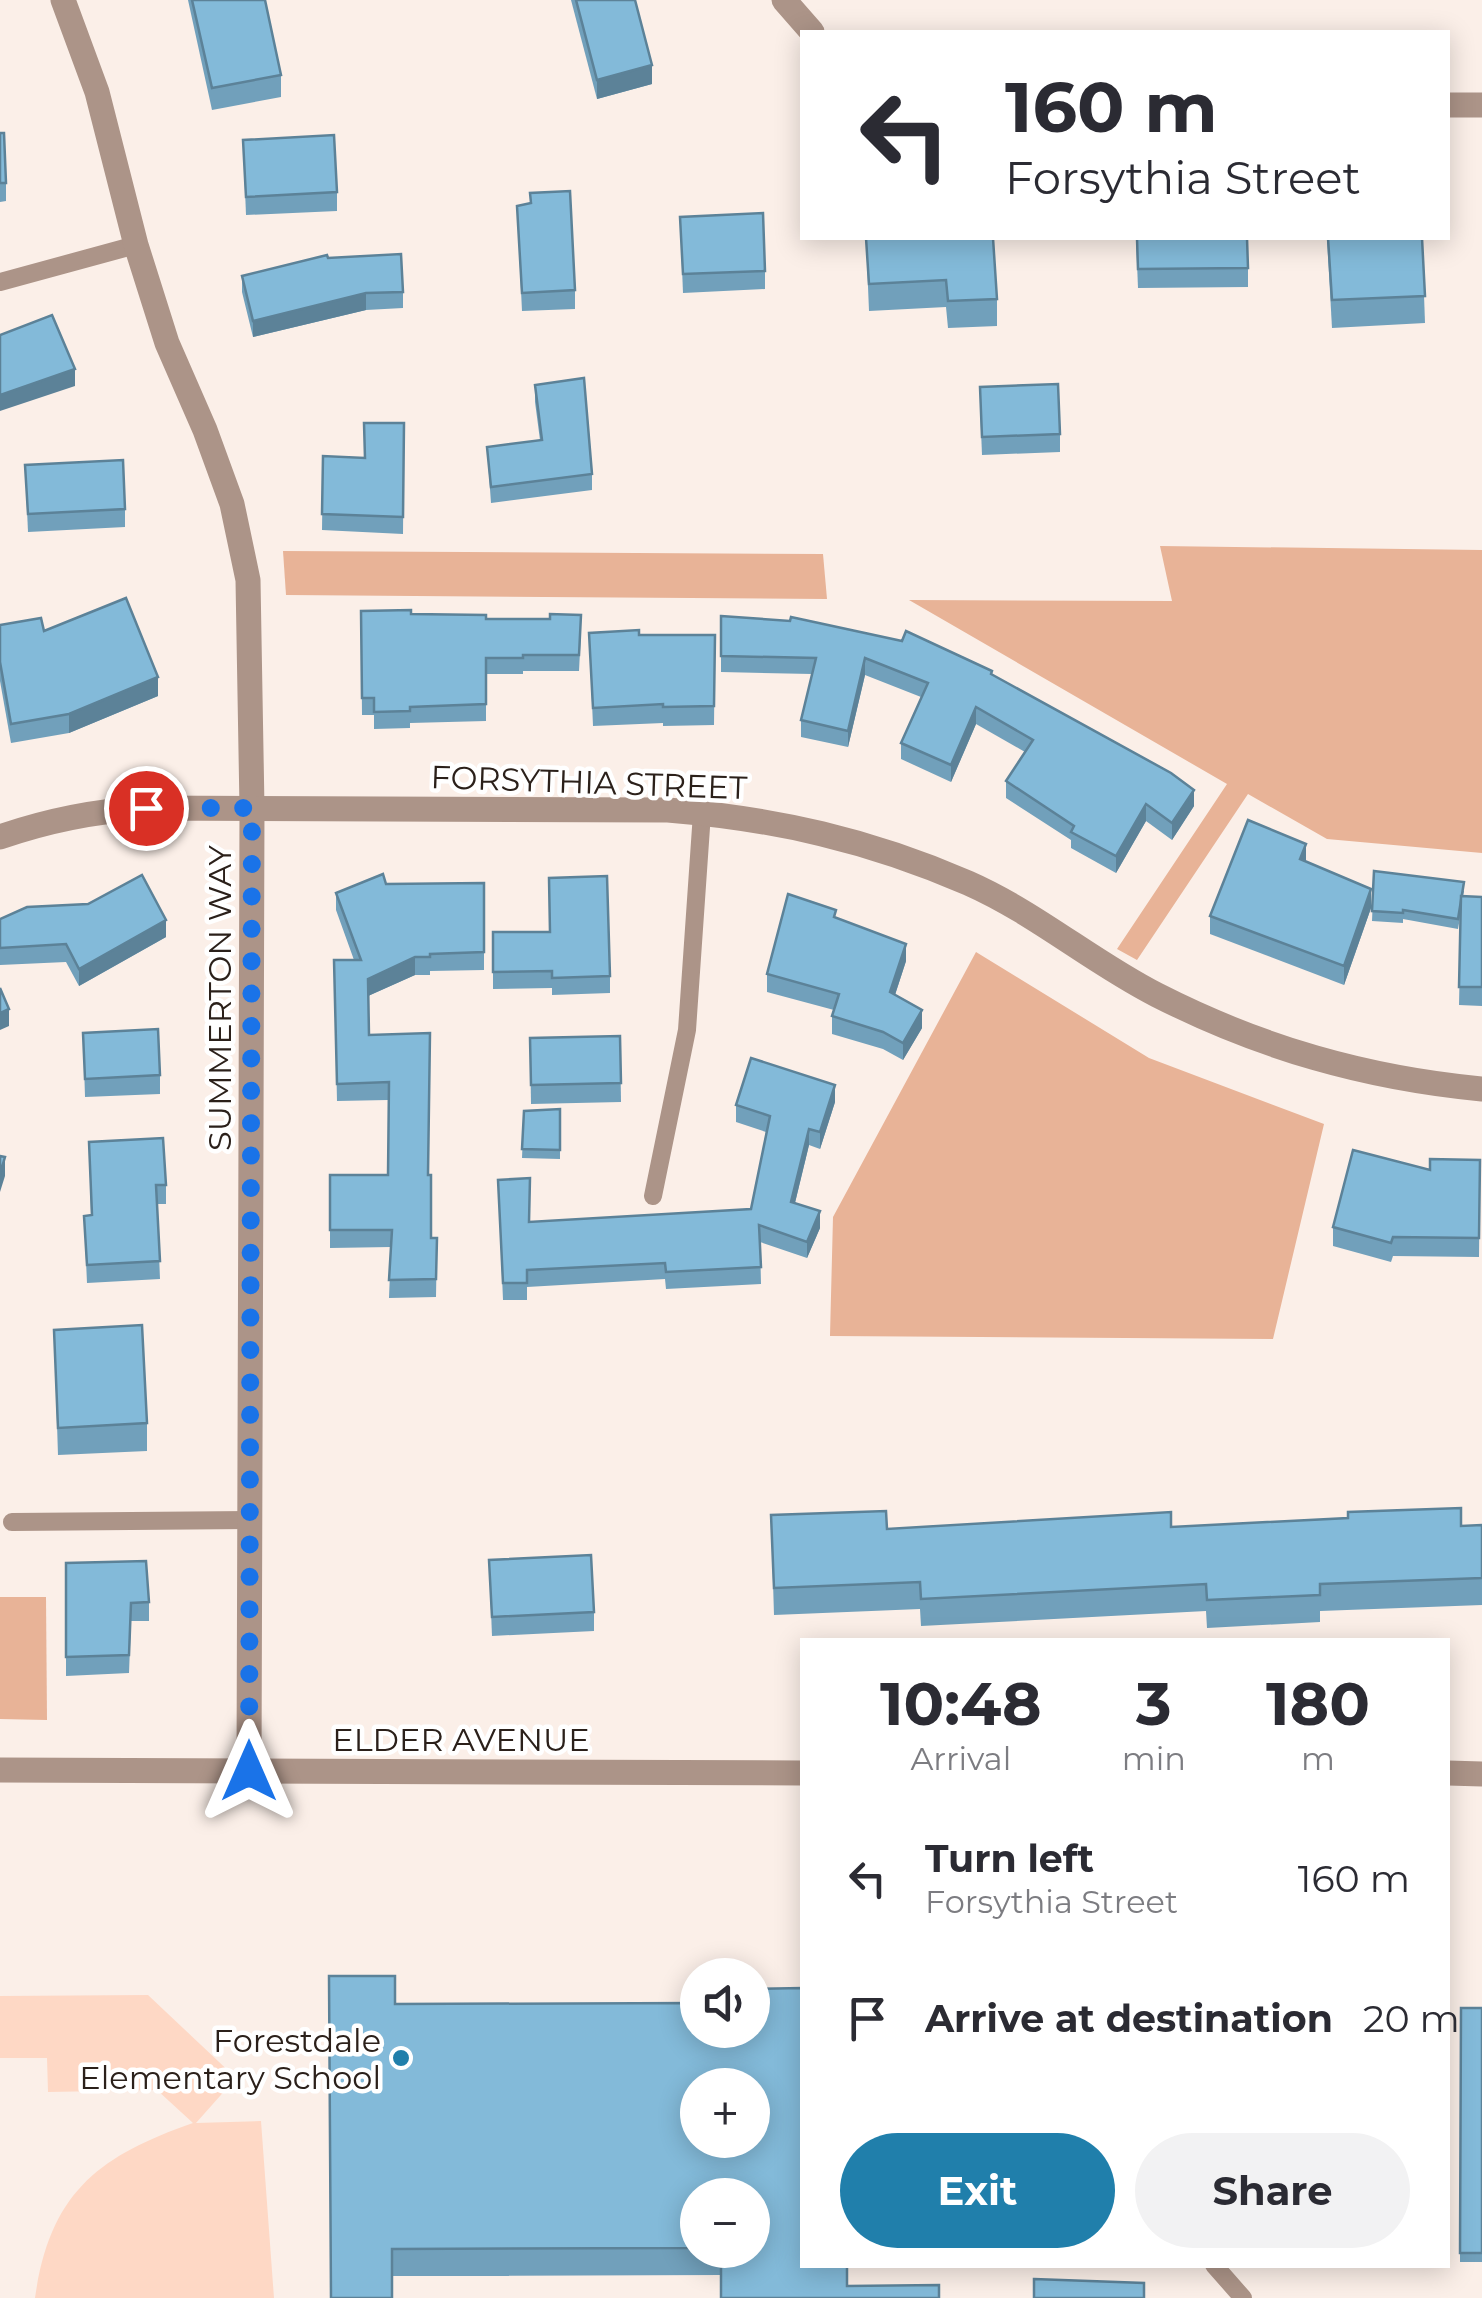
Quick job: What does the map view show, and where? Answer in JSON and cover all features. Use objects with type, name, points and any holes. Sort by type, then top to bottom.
[{"type":"street","name":"SUMMERTON WAY","points":[[63,0],[97,92],[136,244],[167,344],[205,430],[237,525],[248,580],[252,808],[249,1771]]},
{"type":"street","points":[[784,0],[810,30]]},
{"type":"street","points":[[1450,105],[1482,105]]},
{"type":"street","name":"FORSYTHIA STREET","points":[[0,836],[99,811],[252,808],[702,813],[748,817],[888,851],[972,885],[1034,918],[1155,994],[1253,1040],[1363,1073],[1482,1089]]},
{"type":"street","name":"ELDER AVENUE","points":[[0,1770],[800,1773]]},
{"type":"street","points":[[1450,1774],[1482,1774]]},
{"type":"lane","points":[[0,282],[136,244]]},
{"type":"lane","points":[[654,1196],[686,1030],[702,813]]},
{"type":"lane","points":[[12,1522],[250,1520]]},
{"type":"lane","points":[[1217,2268],[1242,2298]]},
{"type":"shaded area","points":[[1160,546],[1482,550],[1482,853],[1327,839],[1248,794],[1137,960],[1117,949],[1227,784],[909,600],[1172,601]]},
{"type":"shaded area","points":[[283,551],[823,554],[827,599],[286,595]]},
{"type":"shaded area","points":[[976,952],[1149,1058],[1324,1124],[1273,1339],[830,1336],[833,1217]]},
{"type":"shaded area","points":[[0,1597],[46,1597],[47,1720],[0,1719]]},
{"type":"shaded area","points":[[148,1995],[236,2078],[196,2123],[261,2121],[274,2298],[35,2298],[53,2231],[84,2183],[131,2149],[193,2123],[157,2090],[48,2092],[47,2058],[0,2058],[0,1996]]},
{"type":"building","points":[[192,0],[265,0],[281,75],[212,88]]},
{"type":"building","points":[[576,0],[635,0],[652,65],[597,80]]},
{"type":"building","points":[[0,133],[4,133],[6,183],[0,183]]},
{"type":"building","points":[[334,135],[337,192],[246,197],[243,140]]},
{"type":"building","points":[[570,191],[575,290],[522,293],[517,206],[531,203],[530,193]]},
{"type":"building","points":[[763,213],[765,271],[683,274],[680,217]]},
{"type":"building","points":[[866,240],[993,240],[997,299],[948,301],[946,280],[869,284]]},
{"type":"building","points":[[1137,240],[1247,240],[1248,268],[1138,269]]},
{"type":"building","points":[[1328,240],[1422,240],[1425,296],[1332,300]]},
{"type":"building","points":[[401,254],[403,292],[366,293],[253,321],[242,276],[327,255],[328,258]]},
{"type":"building","points":[[52,315],[75,369],[0,395],[0,335]]},
{"type":"building","points":[[584,378],[592,474],[491,487],[487,447],[542,440],[535,385]]},
{"type":"building","points":[[1058,384],[1060,434],[982,437],[980,387]]},
{"type":"building","points":[[364,423],[404,423],[403,517],[322,514],[323,456],[365,458]]},
{"type":"building","points":[[123,460],[125,509],[28,514],[25,465]]},
{"type":"building","points":[[126,598],[158,677],[69,714],[11,724],[0,662],[0,625],[41,618],[44,631]]},
{"type":"building","points":[[411,610],[411,614],[486,615],[486,619],[581,615],[579,655],[486,658],[486,704],[374,712],[374,698],[362,698],[361,611]]},
{"type":"building","points":[[721,616],[790,621],[791,617],[902,641],[906,631],[992,671],[991,674],[1171,773],[1194,790],[1172,823],[1146,804],[1116,856],[1071,832],[1074,826],[1006,781],[1033,740],[976,707],[951,765],[901,743],[928,683],[865,658],[848,731],[801,720],[816,658],[721,656]]},
{"type":"building","points":[[639,630],[639,635],[715,635],[714,706],[593,708],[589,633]]},
{"type":"building","points":[[1248,820],[1306,844],[1300,859],[1371,889],[1344,966],[1210,916]]},
{"type":"building","points":[[1374,871],[1464,882],[1458,919],[1403,910],[1372,911]]},
{"type":"building","points":[[383,874],[386,884],[484,883],[484,952],[415,957],[368,979],[369,1035],[430,1033],[428,1175],[431,1238],[437,1238],[436,1279],[389,1280],[392,1230],[330,1230],[330,1175],[388,1175],[389,1082],[337,1084],[334,960],[361,960],[336,893]]},
{"type":"building","points":[[142,875],[166,920],[79,969],[66,944],[0,948],[0,919],[27,907],[88,904]]},
{"type":"building","points":[[607,876],[610,976],[552,978],[552,971],[493,972],[493,932],[550,932],[549,878]]},
{"type":"building","points":[[788,894],[836,910],[834,917],[906,944],[890,992],[922,1010],[903,1043],[883,1032],[832,1016],[839,994],[767,974]]},
{"type":"building","points":[[1461,896],[1482,897],[1482,987],[1459,987]]},
{"type":"building","points":[[0,988],[9,1009],[0,1013]]},
{"type":"building","points":[[158,1029],[160,1075],[85,1079],[83,1033]]},
{"type":"building","points":[[620,1036],[621,1083],[531,1085],[530,1038]]},
{"type":"building","points":[[751,1058],[835,1085],[820,1132],[809,1129],[791,1202],[820,1211],[807,1242],[759,1225],[761,1267],[666,1272],[665,1263],[527,1270],[527,1283],[503,1283],[498,1180],[530,1178],[529,1222],[751,1209],[770,1116],[736,1105]]},
{"type":"building","points":[[560,1109],[560,1150],[522,1149],[524,1111]]},
{"type":"building","points":[[163,1138],[166,1185],[156,1185],[160,1261],[87,1265],[84,1216],[92,1215],[89,1142]]},
{"type":"building","points":[[1353,1150],[1430,1170],[1430,1159],[1480,1160],[1479,1238],[1393,1237],[1391,1243],[1333,1227]]},
{"type":"building","points":[[142,1325],[147,1423],[58,1428],[54,1330]]},
{"type":"building","points":[[1461,1508],[1461,1526],[1482,1525],[1482,1578],[1320,1584],[1320,1595],[1207,1600],[1206,1584],[921,1599],[920,1582],[774,1588],[771,1515],[886,1511],[887,1529],[1171,1512],[1171,1527],[1348,1518],[1348,1512]]},
{"type":"building","points":[[591,1555],[594,1612],[492,1617],[489,1560]]},
{"type":"building","points":[[146,1561],[149,1602],[131,1603],[129,1655],[66,1657],[66,1563]]},
{"type":"building","points":[[329,1976],[395,1976],[395,2004],[680,2003],[680,2048],[770,2048],[770,1989],[800,1988],[800,2268],[847,2268],[847,2286],[939,2285],[939,2298],[721,2298],[721,2268],[770,2268],[770,2178],[680,2178],[680,2248],[392,2249],[392,2298],[331,2298]]},
{"type":"building","points":[[1461,2008],[1482,2008],[1482,2253],[1460,2253]]},
{"type":"building","points":[[1034,2279],[1144,2283],[1144,2298],[1034,2298]]},
{"type":"place","name":"Forestdale Elementary School","points":[[401,2058]]},
{"type":"route","points":[[146,808],[252,808],[249,1771]]}]
